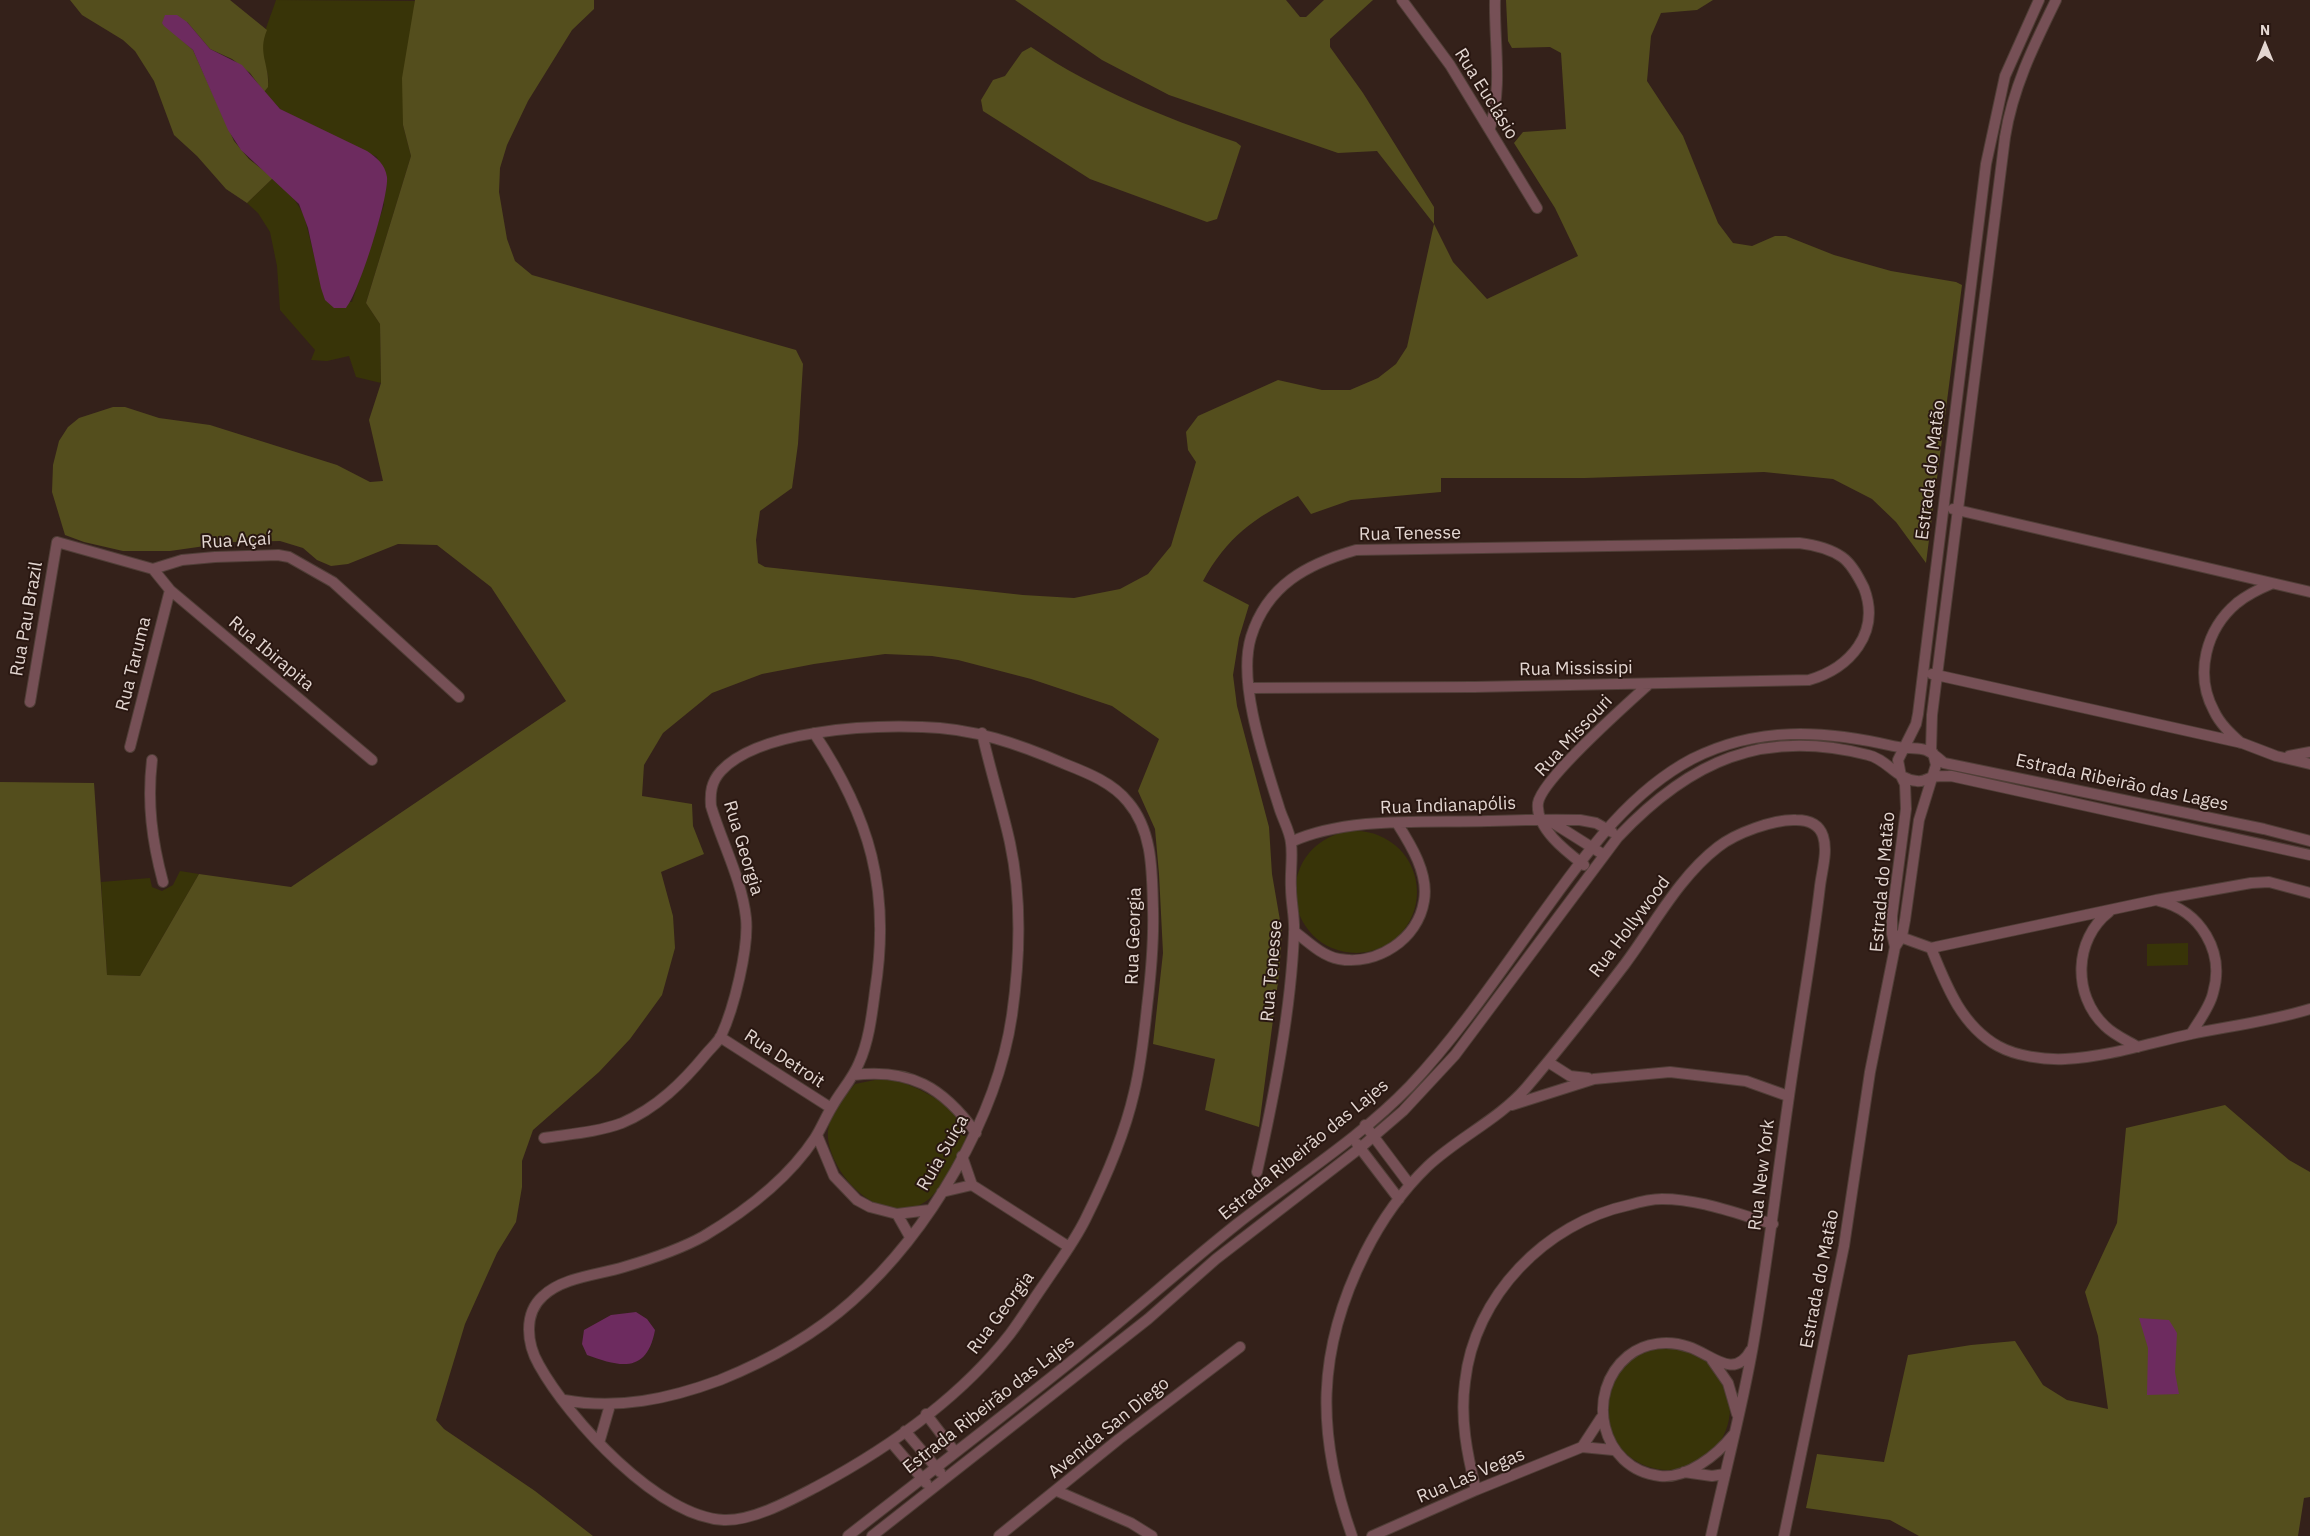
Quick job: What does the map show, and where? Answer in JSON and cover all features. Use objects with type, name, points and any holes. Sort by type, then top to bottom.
[{"type":"street","name":"Rua Euclásio","points":[[1402,0],[1450,65],[1537,208]]},
{"type":"street","points":[[1490,128],[1496,108],[1498,90],[1495,0]]},
{"type":"street","name":"Estrada do Matão","points":[[1784,1536],[1844,1246],[1870,1072],[1897,935],[1894,890],[1906,809],[1905,784],[1900,776],[1898,760],[1916,724],[1991,136],[2005,76],[2039,0]]},
{"type":"street","name":"Estrada do Matão","points":[[1931,750],[1932,715],[2008,116],[2024,66],[2056,0]]},
{"type":"street","points":[[1944,508],[2310,592]]},
{"type":"street","name":"Rua Pau Brazil","points":[[30,702],[57,542],[153,569]]},
{"type":"street","name":"Rua Tenesse","points":[[1257,1172],[1278,1076],[1294,931],[1291,897],[1291,842],[1259,737],[1249,688],[1247,663],[1251,639],[1265,608],[1278,590],[1303,570],[1324,560],[1356,550],[1799,543],[1823,547],[1844,558],[1859,577],[1868,600],[1869,616]]},
{"type":"street","name":"Rua Açaí","points":[[153,569],[182,560],[215,557],[278,554],[289,557],[332,582],[459,697]]},
{"type":"street","name":"Rua Ibirapita","points":[[153,569],[170,590],[372,760]]},
{"type":"street","points":[[2242,743],[2226,729],[2214,711],[2205,688],[2204,664],[2208,641],[2221,621],[2237,603],[2271,584]]},
{"type":"street","name":"Rua Taruma","points":[[130,747],[170,590]]},
{"type":"street","name":"Rua Mississipi","points":[[1249,688],[1649,684],[1809,680],[1826,675],[1842,665],[1855,652],[1863,638],[1869,616]]},
{"type":"street","points":[[1922,672],[2242,743],[2276,756],[2310,764]]},
{"type":"street","name":"Rua Missouri","points":[[1545,819],[1538,802],[1546,788],[1585,744],[1649,684]]},
{"type":"street","name":"Rua Georgia","points":[[544,1138],[600,1129],[622,1122],[652,1107],[693,1070],[720,1037],[742,966],[746,941],[746,918],[739,888],[711,806],[710,792],[715,778],[740,756],[760,748],[814,733],[906,726],[947,727],[982,734],[1038,752],[1110,785],[1128,801],[1140,819],[1146,836],[1152,874],[1154,955],[1135,1090],[1120,1140],[1098,1192],[1069,1247],[1010,1334],[976,1371],[891,1442],[825,1482],[782,1504],[734,1520],[705,1517],[660,1494],[635,1476],[582,1426],[539,1364],[531,1346],[529,1331],[532,1311],[548,1292],[575,1280],[664,1255],[698,1240],[736,1216],[769,1189],[802,1156],[817,1135]]},
{"type":"street","points":[[814,733],[835,764],[854,799],[865,830],[881,904],[880,965],[874,1004],[860,1061],[817,1135],[834,1176],[857,1200],[870,1207],[897,1214],[929,1210]]},
{"type":"street","name":"Estrada Ribeirão das Lajes","points":[[848,1536],[1080,1355],[1237,1224],[1351,1137],[1411,1085],[1503,968],[1591,846],[1659,780],[1692,759],[1735,742],[1780,733],[1822,734],[1864,739],[1905,749]]},
{"type":"street","name":"Ruia Suiça","points":[[564,1400],[610,1405],[640,1402],[701,1387],[768,1358],[823,1324],[853,1301],[910,1237],[942,1192],[976,1133],[992,1095],[1006,1048],[1013,1006],[1019,929],[1010,844],[982,734]]},
{"type":"street","name":"Estrada Ribeirão das Lajes","points":[[872,1536],[1148,1319],[1216,1259],[1360,1148],[1403,1111],[1455,1055],[1618,837],[1644,810],[1688,777],[1730,757],[1757,749],[1787,745],[1821,747],[1868,754],[1882,759],[1900,776]]},
{"type":"street","points":[[1905,749],[1920,747],[1931,750],[1936,764],[1919,820],[1897,935],[1932,948],[2156,900],[2270,882],[2310,893]]},
{"type":"street","name":"Estrada Ribeirão das Lages","points":[[1931,750],[1944,763],[2310,841]]},
{"type":"street","points":[[2276,756],[2301,755],[2310,752]]},
{"type":"street","points":[[152,760],[149,790],[150,816],[155,851],[163,882]]},
{"type":"street","points":[[1900,776],[1917,781],[1931,777],[1951,776],[2310,854]]},
{"type":"street","points":[[1545,819],[1604,855]]},
{"type":"street","points":[[1545,819],[1550,835],[1580,862],[1592,870]]},
{"type":"street","name":"Rua Indianapólis","points":[[1291,842],[1327,830],[1397,823],[1545,819],[1580,820],[1608,828]]},
{"type":"street","name":"Rua Hollywood","points":[[1352,1536],[1338,1495],[1331,1464],[1326,1424],[1328,1366],[1341,1310],[1353,1278],[1374,1236],[1399,1199],[1430,1164],[1456,1143],[1510,1106],[1548,1062],[1624,965],[1672,897],[1720,845],[1771,823],[1789,820],[1810,822]]},
{"type":"street","name":"Rua New York","points":[[1711,1536],[1754,1345],[1773,1224],[1788,1096],[1813,949],[1824,855],[1823,835],[1810,822]]},
{"type":"street","points":[[1294,931],[1309,944],[1328,955],[1337,959],[1351,960],[1372,958],[1392,949],[1407,936],[1419,917],[1424,900],[1423,881],[1416,855],[1397,823]]},
{"type":"street","points":[[1608,828],[1618,837]]},
{"type":"street","points":[[2156,900],[2175,905],[2190,915],[2203,928],[2212,944],[2216,962],[2213,995],[2191,1034]]},
{"type":"street","points":[[2112,910],[2100,919],[2091,932],[2082,961],[2081,980],[2085,996],[2103,1024],[2116,1035],[2138,1046]]},
{"type":"street","points":[[1932,948],[1948,992],[1976,1029],[1999,1046],[2032,1056],[2064,1059],[2272,1020],[2310,1009]]},
{"type":"street","name":"Rua Detroit","points":[[720,1037],[831,1108]]},
{"type":"street","points":[[1548,1062],[1570,1076],[1594,1079]]},
{"type":"street","name":"Rua Hollywood","points":[[1510,1106],[1594,1079],[1670,1072],[1746,1081],[1788,1096]]},
{"type":"street","name":"Rua Detroit","points":[[853,1075],[884,1073],[906,1076],[920,1081],[952,1104],[976,1133]]},
{"type":"street","points":[[1365,1125],[1410,1185]]},
{"type":"street","points":[[1351,1137],[1399,1199]]},
{"type":"street","points":[[962,1156],[972,1185],[1069,1247]]},
{"type":"street","points":[[942,1192],[972,1185]]},
{"type":"street","points":[[1476,1490],[1468,1461],[1462,1418],[1465,1380],[1472,1346],[1484,1318],[1507,1281],[1534,1253],[1557,1235],[1585,1218],[1613,1208],[1662,1199],[1712,1206],[1773,1224]]},
{"type":"street","points":[[897,1214],[910,1237]]},
{"type":"street","points":[[1736,1431],[1716,1452],[1684,1472],[1672,1476],[1647,1473],[1632,1467],[1613,1450],[1602,1418],[1605,1388],[1614,1370],[1630,1355],[1651,1345],[1668,1343],[1690,1347],[1724,1364],[1734,1365],[1746,1359],[1754,1345]]},
{"type":"street","name":"Avenida San Diego","points":[[999,1536],[1119,1439],[1240,1347]]},
{"type":"street","points":[[1710,1357],[1728,1383],[1738,1417]]},
{"type":"street","points":[[599,1443],[610,1405]]},
{"type":"street","points":[[926,1414],[955,1452]]},
{"type":"street","points":[[1582,1448],[1602,1418]]},
{"type":"street","points":[[905,1431],[945,1478]]},
{"type":"street","points":[[891,1442],[932,1489]]},
{"type":"street","points":[[964,1445],[974,1455]]},
{"type":"street","name":"Rua Las Vegas","points":[[1372,1536],[1476,1490],[1582,1448],[1613,1450]]},
{"type":"street","points":[[1684,1472],[1712,1476],[1725,1474]]},
{"type":"street","points":[[1057,1491],[1131,1523],[1152,1536]]},
{"type":"shaded area","points":[[70,0],[230,0],[267,30],[264,38],[263,52],[268,87],[264,92],[250,73],[232,59],[210,49],[187,22],[175,34],[193,50],[234,141],[249,159],[273,178],[247,203],[226,189],[197,156],[174,135],[154,81],[135,51],[123,40],[82,15]]},
{"type":"shaded area","points":[[276,0],[415,1],[403,125],[411,156],[366,303],[380,324],[381,383],[356,377],[349,356],[327,361],[311,360],[315,350],[280,310],[277,266],[270,232],[258,213],[247,203],[273,178],[291,194],[304,215],[325,300],[352,302],[384,205],[377,157],[280,109],[264,92],[267,87],[268,77],[262,44]]},
{"type":"shaded area","points":[[415,0],[594,0],[594,9],[572,30],[528,101],[507,145],[500,168],[499,192],[507,239],[515,261],[532,275],[796,350],[803,364],[798,444],[792,488],[760,511],[756,540],[758,563],[765,567],[1023,595],[1074,598],[1120,589],[1148,574],[1171,546],[1196,462],[1188,450],[1186,432],[1198,416],[1278,380],[1322,390],[1350,390],[1378,378],[1396,364],[1407,347],[1434,224],[1453,262],[1487,299],[1578,256],[1555,208],[1514,143],[1523,132],[1566,129],[1561,53],[1550,47],[1512,48],[1508,41],[1506,0],[1713,0],[1697,10],[1661,13],[1651,36],[1647,81],[1683,136],[1718,223],[1733,243],[1752,246],[1775,236],[1786,236],[1834,255],[1891,271],[1956,282],[1962,285],[1926,563],[1896,522],[1872,499],[1833,479],[1764,472],[1585,478],[1441,478],[1441,492],[1351,500],[1311,514],[1298,496],[1268,512],[1243,530],[1222,552],[1203,581],[1249,605],[1239,638],[1233,675],[1237,706],[1269,827],[1272,874],[1282,932],[1279,974],[1259,1127],[1205,1110],[1215,1059],[1153,1044],[1163,953],[1159,874],[1155,829],[1138,791],[1159,739],[1112,706],[1031,679],[958,660],[932,656],[885,654],[814,664],[762,674],[712,693],[663,733],[644,765],[642,796],[692,804],[693,826],[704,854],[661,872],[673,916],[675,948],[662,995],[630,1039],[599,1072],[533,1130],[522,1161],[522,1187],[516,1222],[497,1253],[465,1324],[436,1420],[444,1429],[535,1491],[593,1536],[0,1536],[0,782],[94,783],[107,975],[140,976],[199,874],[291,887],[566,701],[491,587],[437,545],[398,544],[348,564],[331,566],[317,560],[303,548],[280,541],[233,542],[170,551],[123,551],[84,542],[65,535],[52,492],[53,465],[59,441],[68,427],[79,418],[113,407],[125,407],[159,418],[210,425],[337,465],[370,482],[383,481],[369,420],[381,383],[380,324],[366,303],[411,156],[403,125],[402,78]]},
{"type":"shaded area","points":[[1015,0],[1286,0],[1300,17],[1306,17],[1324,0],[1373,0],[1330,39],[1330,47],[1363,93],[1434,207],[1434,224],[1377,151],[1338,153],[1169,95],[1102,60]]},
{"type":"shaded area","points":[[165,15],[177,15],[187,22],[210,49],[242,65],[280,109],[367,151],[382,165],[387,177],[383,204],[365,265],[352,299],[346,308],[334,308],[325,300],[308,228],[299,204],[241,150],[228,130],[193,50],[164,26],[162,23]]},
{"type":"shaded area","points":[[1031,47],[1105,90],[1156,112],[1236,142],[1241,146],[1217,219],[1207,222],[1090,179],[983,111],[981,100],[993,80],[1005,76],[1022,52]]},
{"type":"shaded area","points":[[1356,831],[1379,835],[1399,849],[1413,869],[1417,892],[1413,915],[1399,935],[1379,949],[1356,953],[1333,949],[1313,935],[1299,915],[1295,892],[1299,869],[1313,849],[1333,835]]},
{"type":"shaded area","points":[[180,871],[199,874],[140,976],[107,975],[101,882],[150,878],[152,887],[162,891],[173,885]]},
{"type":"shaded area","points":[[2188,943],[2188,965],[2147,966],[2147,944]]},
{"type":"shaded area","points":[[885,1078],[907,1084],[945,1105],[963,1124],[966,1134],[961,1151],[937,1190],[925,1202],[912,1208],[899,1210],[887,1208],[874,1203],[863,1195],[844,1176],[831,1152],[828,1141],[828,1131],[834,1113],[855,1084]]},
{"type":"shaded area","points":[[2225,1105],[2289,1160],[2310,1172],[2310,1497],[2304,1498],[2298,1536],[1919,1536],[1890,1520],[1806,1508],[1817,1454],[1884,1462],[1908,1355],[1971,1345],[2015,1341],[2043,1385],[2067,1400],[2108,1409],[2098,1336],[2085,1292],[2117,1223],[2126,1128]]},
{"type":"shaded area","points":[[636,1312],[647,1319],[655,1330],[646,1354],[630,1364],[610,1362],[587,1355],[582,1344],[584,1330],[611,1315]]},
{"type":"shaded area","points":[[2139,1318],[2169,1320],[2177,1333],[2175,1372],[2179,1394],[2147,1395],[2148,1348]]},
{"type":"shaded area","points":[[1668,1346],[1692,1351],[1712,1364],[1725,1384],[1730,1408],[1725,1432],[1712,1452],[1692,1465],[1668,1470],[1644,1465],[1624,1452],[1611,1432],[1606,1408],[1611,1384],[1624,1364],[1644,1351]]}]
